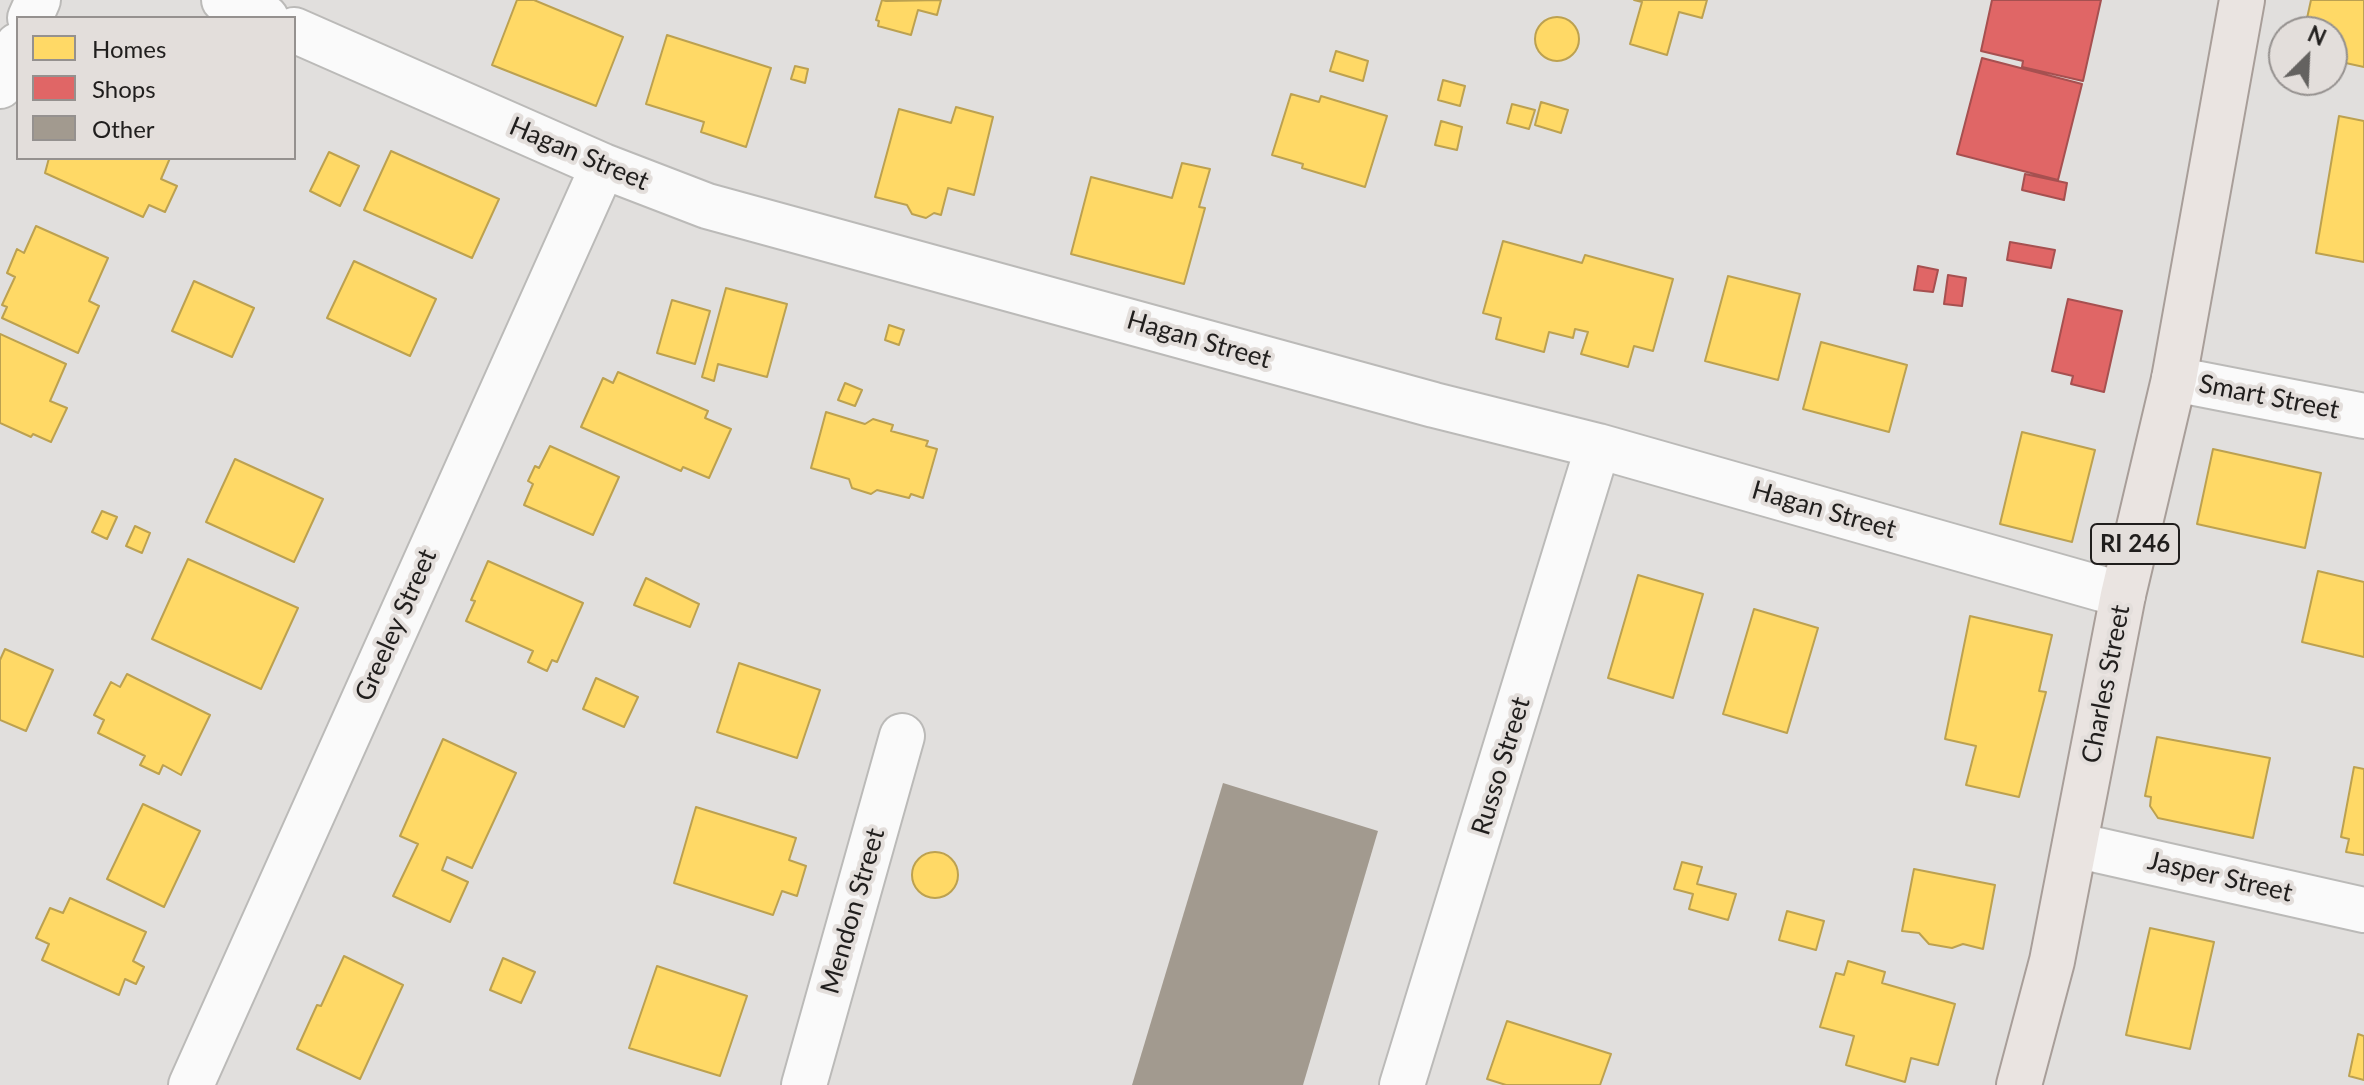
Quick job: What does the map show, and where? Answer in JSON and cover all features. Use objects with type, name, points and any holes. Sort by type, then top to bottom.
[{"type":"main road","name":"Charles Street","points":[[2019,1085],[2052,961],[2123,595],[2174,379],[2242,0]]},
{"type":"street","points":[[224,0],[261,16]]},
{"type":"street","name":"Hagan Street","points":[[296,31],[603,166],[707,206],[1434,405],[1598,446],[2123,595]]},
{"type":"street","points":[[0,86],[16,50]]},
{"type":"street","name":"Greeley Street","points":[[191,1085],[603,166]]},
{"type":"street","name":"Smart Street","points":[[2174,379],[2364,416]]},
{"type":"street","name":"Russo Street","points":[[1402,1085],[1598,446]]},
{"type":"street","name":"Mendon Street","points":[[804,1085],[902,736]]},
{"type":"street","name":"Jasper Street","points":[[2075,845],[2364,910]]},
{"type":"building: Homes","points":[[517,0],[534,0],[623,37],[596,106],[492,65]]},
{"type":"building: Homes","points":[[882,0],[941,0],[937,15],[918,10],[911,35],[878,26],[879,21],[876,20]]},
{"type":"building: Homes","points":[[1634,0],[1707,0],[1702,18],[1679,12],[1667,55],[1630,44],[1642,2]]},
{"type":"building: Homes","points":[[2311,0],[2364,0],[2364,67],[2348,64],[2348,16],[2308,16]]},
{"type":"building: Homes","points":[[1557,17],[1573,23],[1579,39],[1573,55],[1557,61],[1541,55],[1535,39],[1541,23]]},
{"type":"building: Homes","points":[[667,35],[771,68],[746,147],[701,132],[704,122],[646,104]]},
{"type":"building: Homes","points":[[1336,51],[1368,61],[1363,81],[1330,71]]},
{"type":"building: Homes","points":[[795,66],[808,69],[805,83],[791,79]]},
{"type":"building: Homes","points":[[1443,80],[1465,86],[1460,106],[1438,100]]},
{"type":"building: Homes","points":[[1291,94],[1319,102],[1321,96],[1387,116],[1365,187],[1302,168],[1303,164],[1272,155]]},
{"type":"building: Homes","points":[[1541,102],[1568,110],[1561,133],[1535,125]]},
{"type":"building: Homes","points":[[1512,104],[1535,110],[1529,129],[1507,123]]},
{"type":"building: Homes","points":[[956,107],[993,117],[974,195],[948,188],[941,215],[934,213],[926,218],[912,214],[907,205],[875,197],[899,109],[951,123]]},
{"type":"building: Homes","points":[[2339,116],[2364,121],[2364,262],[2316,253]]},
{"type":"building: Homes","points":[[1441,121],[1462,127],[1457,150],[1435,145]]},
{"type":"building: Homes","points":[[391,151],[499,199],[472,258],[364,210]]},
{"type":"building: Homes","points":[[329,152],[359,166],[340,206],[310,191]]},
{"type":"building: Homes","points":[[48,160],[169,160],[161,179],[177,186],[165,212],[149,205],[143,217],[45,173]]},
{"type":"building: Homes","points":[[1182,163],[1210,169],[1199,207],[1205,208],[1184,284],[1071,254],[1091,177],[1172,198]]},
{"type":"building: Homes","points":[[36,226],[108,258],[89,301],[99,306],[78,353],[2,318],[7,307],[2,305],[15,277],[7,273],[17,249],[24,253]]},
{"type":"building: Homes","points":[[1503,241],[1582,263],[1585,255],[1673,279],[1653,351],[1634,346],[1628,367],[1581,354],[1588,332],[1575,329],[1573,338],[1549,332],[1544,352],[1496,339],[1501,318],[1483,313]]},
{"type":"building: Homes","points":[[354,261],[436,299],[410,356],[327,318]]},
{"type":"building: Homes","points":[[1728,276],[1800,294],[1778,380],[1705,361]]},
{"type":"building: Homes","points":[[194,281],[254,308],[232,357],[172,331]]},
{"type":"building: Homes","points":[[726,288],[787,304],[767,377],[718,364],[714,381],[702,377]]},
{"type":"building: Homes","points":[[672,300],[710,311],[695,364],[657,353]]},
{"type":"building: Homes","points":[[889,325],[904,330],[899,345],[885,340]]},
{"type":"building: Homes","points":[[0,334],[66,364],[50,401],[67,408],[51,442],[0,423]]},
{"type":"building: Homes","points":[[1821,342],[1907,365],[1889,432],[1803,409]]},
{"type":"building: Homes","points":[[618,372],[708,411],[705,418],[731,429],[709,478],[683,467],[681,471],[581,427],[603,378],[613,383]]},
{"type":"building: Homes","points":[[845,383],[862,390],[855,406],[838,400]]},
{"type":"building: Homes","points":[[826,412],[865,424],[873,419],[893,425],[891,431],[928,441],[926,446],[937,449],[923,498],[877,490],[871,494],[852,488],[849,479],[811,468]]},
{"type":"building: Homes","points":[[2022,432],[2095,450],[2072,542],[2000,524]]},
{"type":"building: Homes","points":[[550,446],[619,477],[593,535],[524,505],[533,484],[528,481]]},
{"type":"building: Homes","points":[[2213,449],[2321,473],[2305,548],[2197,524]]},
{"type":"building: Homes","points":[[235,459],[323,499],[294,562],[206,522]]},
{"type":"building: Homes","points":[[102,511],[117,517],[107,539],[92,532]]},
{"type":"building: Homes","points":[[135,526],[150,533],[142,553],[126,546]]},
{"type":"building: Homes","points":[[188,559],[298,608],[261,689],[152,639]]},
{"type":"building: Homes","points":[[488,561],[583,603],[557,662],[552,660],[547,671],[528,662],[533,651],[466,621],[475,601],[471,600]]},
{"type":"building: Homes","points":[[2318,571],[2364,582],[2364,657],[2302,642]]},
{"type":"building: Homes","points":[[1638,575],[1703,594],[1673,698],[1608,678]]},
{"type":"building: Homes","points":[[646,578],[699,604],[690,627],[634,605]]},
{"type":"building: Homes","points":[[1754,609],[1818,628],[1787,733],[1723,714]]},
{"type":"building: Homes","points":[[1970,616],[2052,635],[2039,691],[2046,692],[2019,797],[1966,785],[1976,746],[1945,739]]},
{"type":"building: Homes","points":[[5,649],[53,670],[26,731],[0,720],[0,660]]},
{"type":"building: Homes","points":[[739,663],[820,690],[797,758],[717,732]]},
{"type":"building: Homes","points":[[127,674],[210,715],[181,775],[163,765],[159,774],[140,765],[145,756],[98,733],[104,720],[94,715],[111,682],[120,687]]},
{"type":"building: Homes","points":[[596,678],[638,697],[624,727],[583,709]]},
{"type":"building: Homes","points":[[2157,737],[2270,758],[2253,838],[2158,818],[2150,806],[2151,797],[2145,796]]},
{"type":"building: Homes","points":[[443,739],[516,773],[472,868],[447,857],[442,870],[468,882],[450,922],[393,896],[418,844],[400,836]]},
{"type":"building: Homes","points":[[2354,767],[2364,769],[2364,855],[2346,852],[2349,839],[2341,837]]},
{"type":"building: Homes","points":[[143,804],[200,831],[164,907],[107,879]]},
{"type":"building: Homes","points":[[696,807],[796,838],[789,860],[806,866],[797,896],[782,891],[773,915],[674,883]]},
{"type":"building: Homes","points":[[935,852],[951,859],[958,875],[951,891],[935,898],[919,891],[912,875],[919,859]]},
{"type":"building: Homes","points":[[1682,862],[1702,867],[1697,884],[1736,894],[1728,920],[1689,909],[1693,894],[1674,889]]},
{"type":"building: Homes","points":[[1914,869],[1995,885],[1983,949],[1963,944],[1952,948],[1929,944],[1919,933],[1902,931]]},
{"type":"building: Homes","points":[[70,898],[146,932],[133,961],[144,967],[136,984],[125,979],[119,995],[42,960],[49,944],[36,938],[50,908],[63,913]]},
{"type":"building: Homes","points":[[1787,911],[1824,921],[1816,950],[1779,940]]},
{"type":"building: Homes","points":[[2150,928],[2214,942],[2190,1049],[2126,1035]]},
{"type":"building: Homes","points":[[344,956],[403,985],[360,1079],[297,1049]]},
{"type":"building: Homes","points":[[503,958],[535,972],[521,1003],[490,990]]},
{"type":"building: Homes","points":[[1848,961],[1885,972],[1882,983],[1955,1004],[1938,1065],[1911,1058],[1905,1082],[1846,1065],[1854,1036],[1820,1027],[1836,973],[1844,975]]},
{"type":"building: Homes","points":[[657,966],[747,996],[720,1076],[629,1048]]},
{"type":"building: Homes","points":[[1507,1021],[1611,1054],[1600,1085],[1506,1085],[1487,1079]]},
{"type":"building: Homes","points":[[2358,1034],[2364,1036],[2364,1080],[2349,1076]]},
{"type":"building: Shops","points":[[1992,0],[2101,0],[2083,81],[2022,67],[2023,61],[1981,51]]},
{"type":"building: Shops","points":[[1982,58],[2082,84],[2058,180],[1957,154]]},
{"type":"building: Shops","points":[[2025,174],[2067,183],[2064,200],[2022,190]]},
{"type":"building: Shops","points":[[2010,242],[2055,250],[2051,268],[2007,260]]},
{"type":"building: Shops","points":[[1918,266],[1938,270],[1933,292],[1914,290]]},
{"type":"building: Shops","points":[[1948,275],[1966,278],[1962,306],[1944,304]]},
{"type":"building: Shops","points":[[2068,299],[2122,311],[2104,392],[2071,384],[2073,376],[2052,371]]},
{"type":"building: Other","points":[[1223,783],[1378,831],[1303,1085],[1132,1085]]}]
